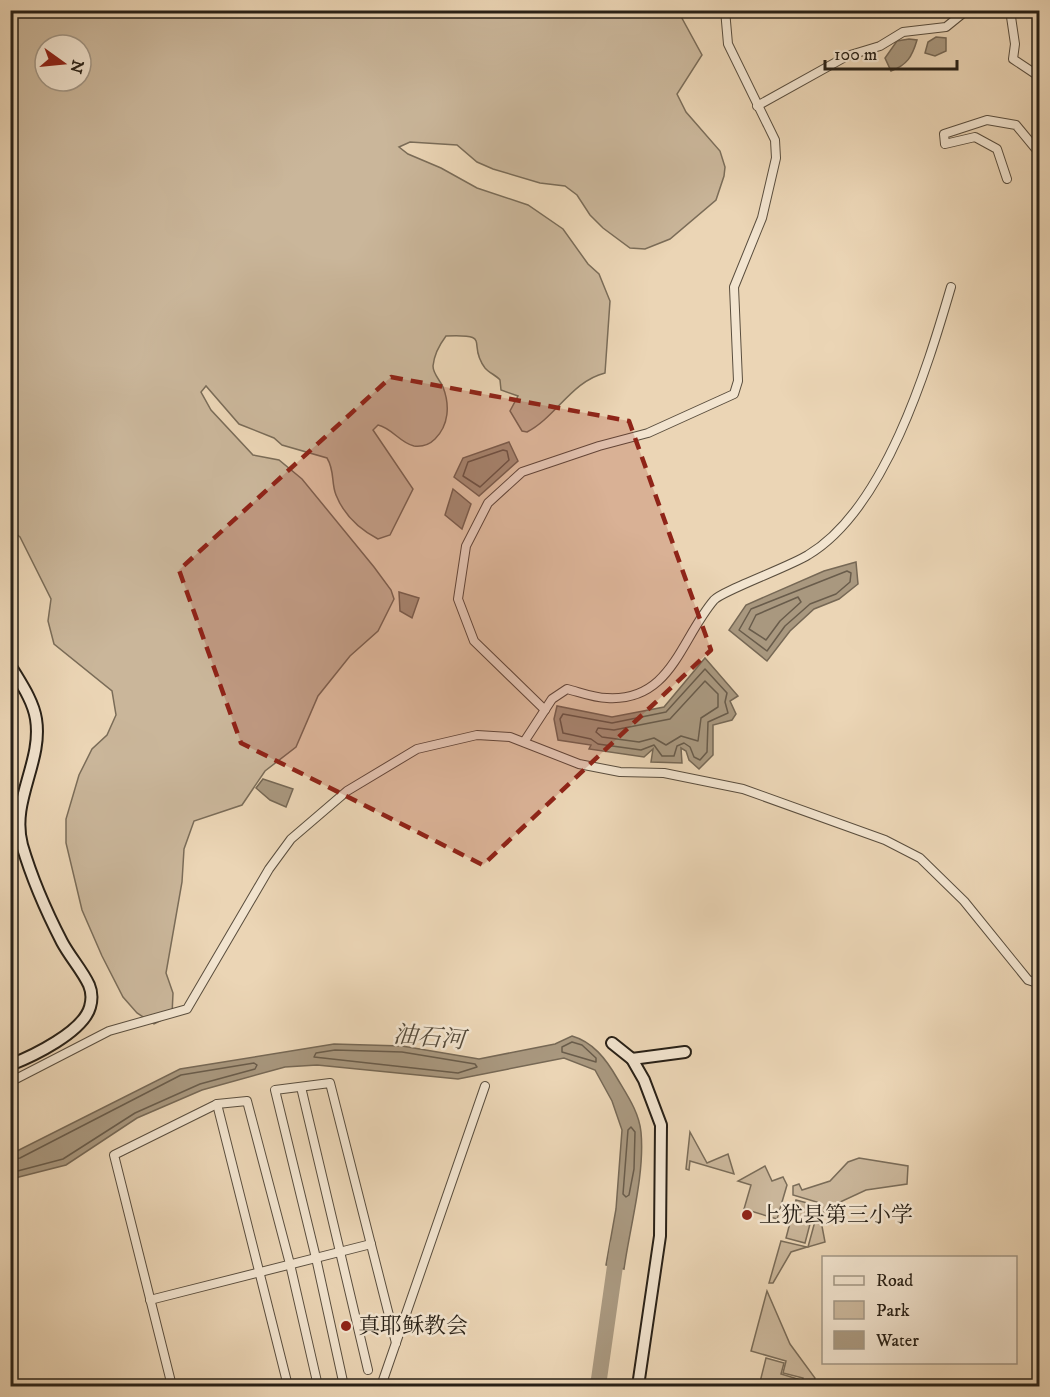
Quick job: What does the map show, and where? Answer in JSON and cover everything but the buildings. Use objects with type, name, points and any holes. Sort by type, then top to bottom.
[{"type":"street","points":[[545,710],[474,641],[458,599],[466,546],[488,503],[522,472],[599,446],[648,433],[734,394],[738,381],[734,287],[762,218],[776,158],[775,140],[728,44],[725,10]]},
{"type":"street","points":[[758,106],[847,56],[880,46],[903,32],[946,27],[967,10]]},
{"type":"street","points":[[1010,10],[1015,44],[1013,59],[1040,77]]},
{"type":"street","points":[[1007,179],[997,149],[975,137],[945,144],[944,134],[987,120],[1016,125],[1040,154]]},
{"type":"street","points":[[524,742],[552,699],[567,689],[606,698],[634,697],[661,681],[715,598],[809,555],[838,532],[867,494],[894,446],[931,356],[951,287]]},
{"type":"street","points":[[10,665],[30,701],[36,719],[33,755],[14,825],[38,895],[63,944],[90,986],[92,997],[85,1018],[78,1024],[50,1046],[10,1065]]},
{"type":"street","points":[[10,1082],[110,1031],[187,1009],[207,970],[291,839],[347,791],[417,749],[477,735],[510,737],[579,764],[620,772],[664,773],[743,789],[885,840],[920,858],[964,901],[1028,981],[1040,984]]},
{"type":"street","points":[[612,1043],[632,1059],[655,1108],[661,1133],[660,1236],[638,1386]]},
{"type":"street","points":[[632,1059],[685,1052]]},
{"type":"street","points":[[344,1386],[275,1090],[330,1083],[396,1343]]},
{"type":"street","points":[[381,1386],[485,1086]]},
{"type":"street","points":[[301,1087],[368,1370]]},
{"type":"street","points":[[172,1386],[114,1155],[217,1104],[247,1101],[290,1264],[318,1386]]},
{"type":"street","points":[[217,1104],[288,1386]]},
{"type":"street","points":[[150,1300],[371,1244]]},
{"type":"highlighted area","points":[[391,377],[629,421],[711,650],[483,865],[241,743],[179,570]]},
{"type":"green space","points":[[11,11],[678,11],[702,55],[677,94],[686,112],[720,151],[725,167],[716,200],[670,239],[645,249],[630,248],[603,228],[590,215],[577,195],[565,186],[540,183],[493,169],[477,162],[457,145],[410,142],[399,147],[408,154],[441,168],[477,188],[528,205],[563,229],[588,264],[599,274],[610,301],[605,373],[593,377],[573,391],[537,426],[527,432],[522,431],[510,411],[518,396],[501,390],[500,380],[487,370],[480,359],[474,339],[446,336],[433,366],[447,401],[446,421],[440,433],[423,446],[414,446],[378,425],[373,430],[413,489],[390,535],[378,539],[358,526],[343,509],[335,490],[327,458],[282,445],[274,438],[239,424],[206,386],[201,392],[211,410],[253,455],[279,460],[302,479],[374,567],[391,590],[394,599],[378,631],[350,656],[318,696],[296,747],[265,771],[242,805],[194,821],[184,849],[182,882],[166,973],[173,993],[172,1015],[154,1024],[137,1013],[123,997],[102,956],[82,910],[66,843],[66,819],[79,775],[92,749],[107,735],[116,715],[112,691],[54,644],[48,621],[51,599],[20,537],[11,530]]},
{"type":"green space","points":[[690,1132],[707,1163],[728,1154],[734,1174],[690,1161],[689,1170],[686,1169]]},
{"type":"green space","points":[[859,1158],[908,1166],[907,1184],[866,1190],[825,1209],[821,1221],[825,1242],[808,1247],[820,1203],[793,1195],[793,1186],[799,1184],[802,1190],[830,1181],[848,1162]]},
{"type":"green space","points":[[765,1166],[772,1181],[783,1177],[787,1185],[777,1219],[744,1209],[751,1185],[738,1181]]},
{"type":"green space","points":[[796,1200],[815,1205],[805,1243],[786,1238]]},
{"type":"green space","points":[[781,1241],[807,1247],[791,1252],[773,1283],[769,1283]]},
{"type":"green space","points":[[767,1291],[790,1344],[815,1378],[812,1386],[801,1386],[803,1378],[783,1373],[786,1361],[751,1351]]},
{"type":"green space","points":[[766,1358],[784,1363],[781,1374],[801,1380],[799,1386],[759,1386]]},
{"type":"water","points":[[936,37],[946,38],[946,51],[935,56],[925,53],[928,42]]},
{"type":"water","points":[[917,40],[911,56],[901,66],[891,71],[885,58],[897,41]]},
{"type":"water","points":[[509,442],[518,461],[479,496],[454,477],[463,458]]},
{"type":"water","points":[[453,489],[471,504],[462,529],[445,515]]},
{"type":"water","points":[[856,562],[858,584],[839,599],[814,609],[790,631],[767,661],[729,630],[746,605],[824,571]]},
{"type":"water","points":[[399,592],[419,598],[412,618],[400,611]]},
{"type":"water","points":[[705,658],[738,696],[730,701],[736,714],[732,720],[713,725],[713,755],[699,769],[689,760],[686,751],[681,748],[682,763],[651,762],[653,749],[644,757],[589,749],[591,745],[558,740],[554,719],[557,706],[612,717],[664,707]]},
{"type":"water","points":[[263,779],[293,789],[286,807],[270,800],[256,788]]},
{"type":"water","points":[[572,1036],[593,1047],[613,1071],[640,1125],[641,1165],[624,1269],[606,1265],[616,1209],[622,1130],[612,1101],[595,1070],[564,1058],[458,1079],[317,1065],[285,1067],[202,1090],[137,1118],[66,1165],[11,1179],[11,1154],[180,1069],[334,1044],[402,1046],[479,1059],[555,1044]]},
{"type":"waterway","name":"油石河","points":[[598,1386],[618,1245]]},
{"type":"place","name":"上犹县第三小学","points":[[747,1215]]},
{"type":"place","name":"真耶稣教会","points":[[346,1326]]}]
